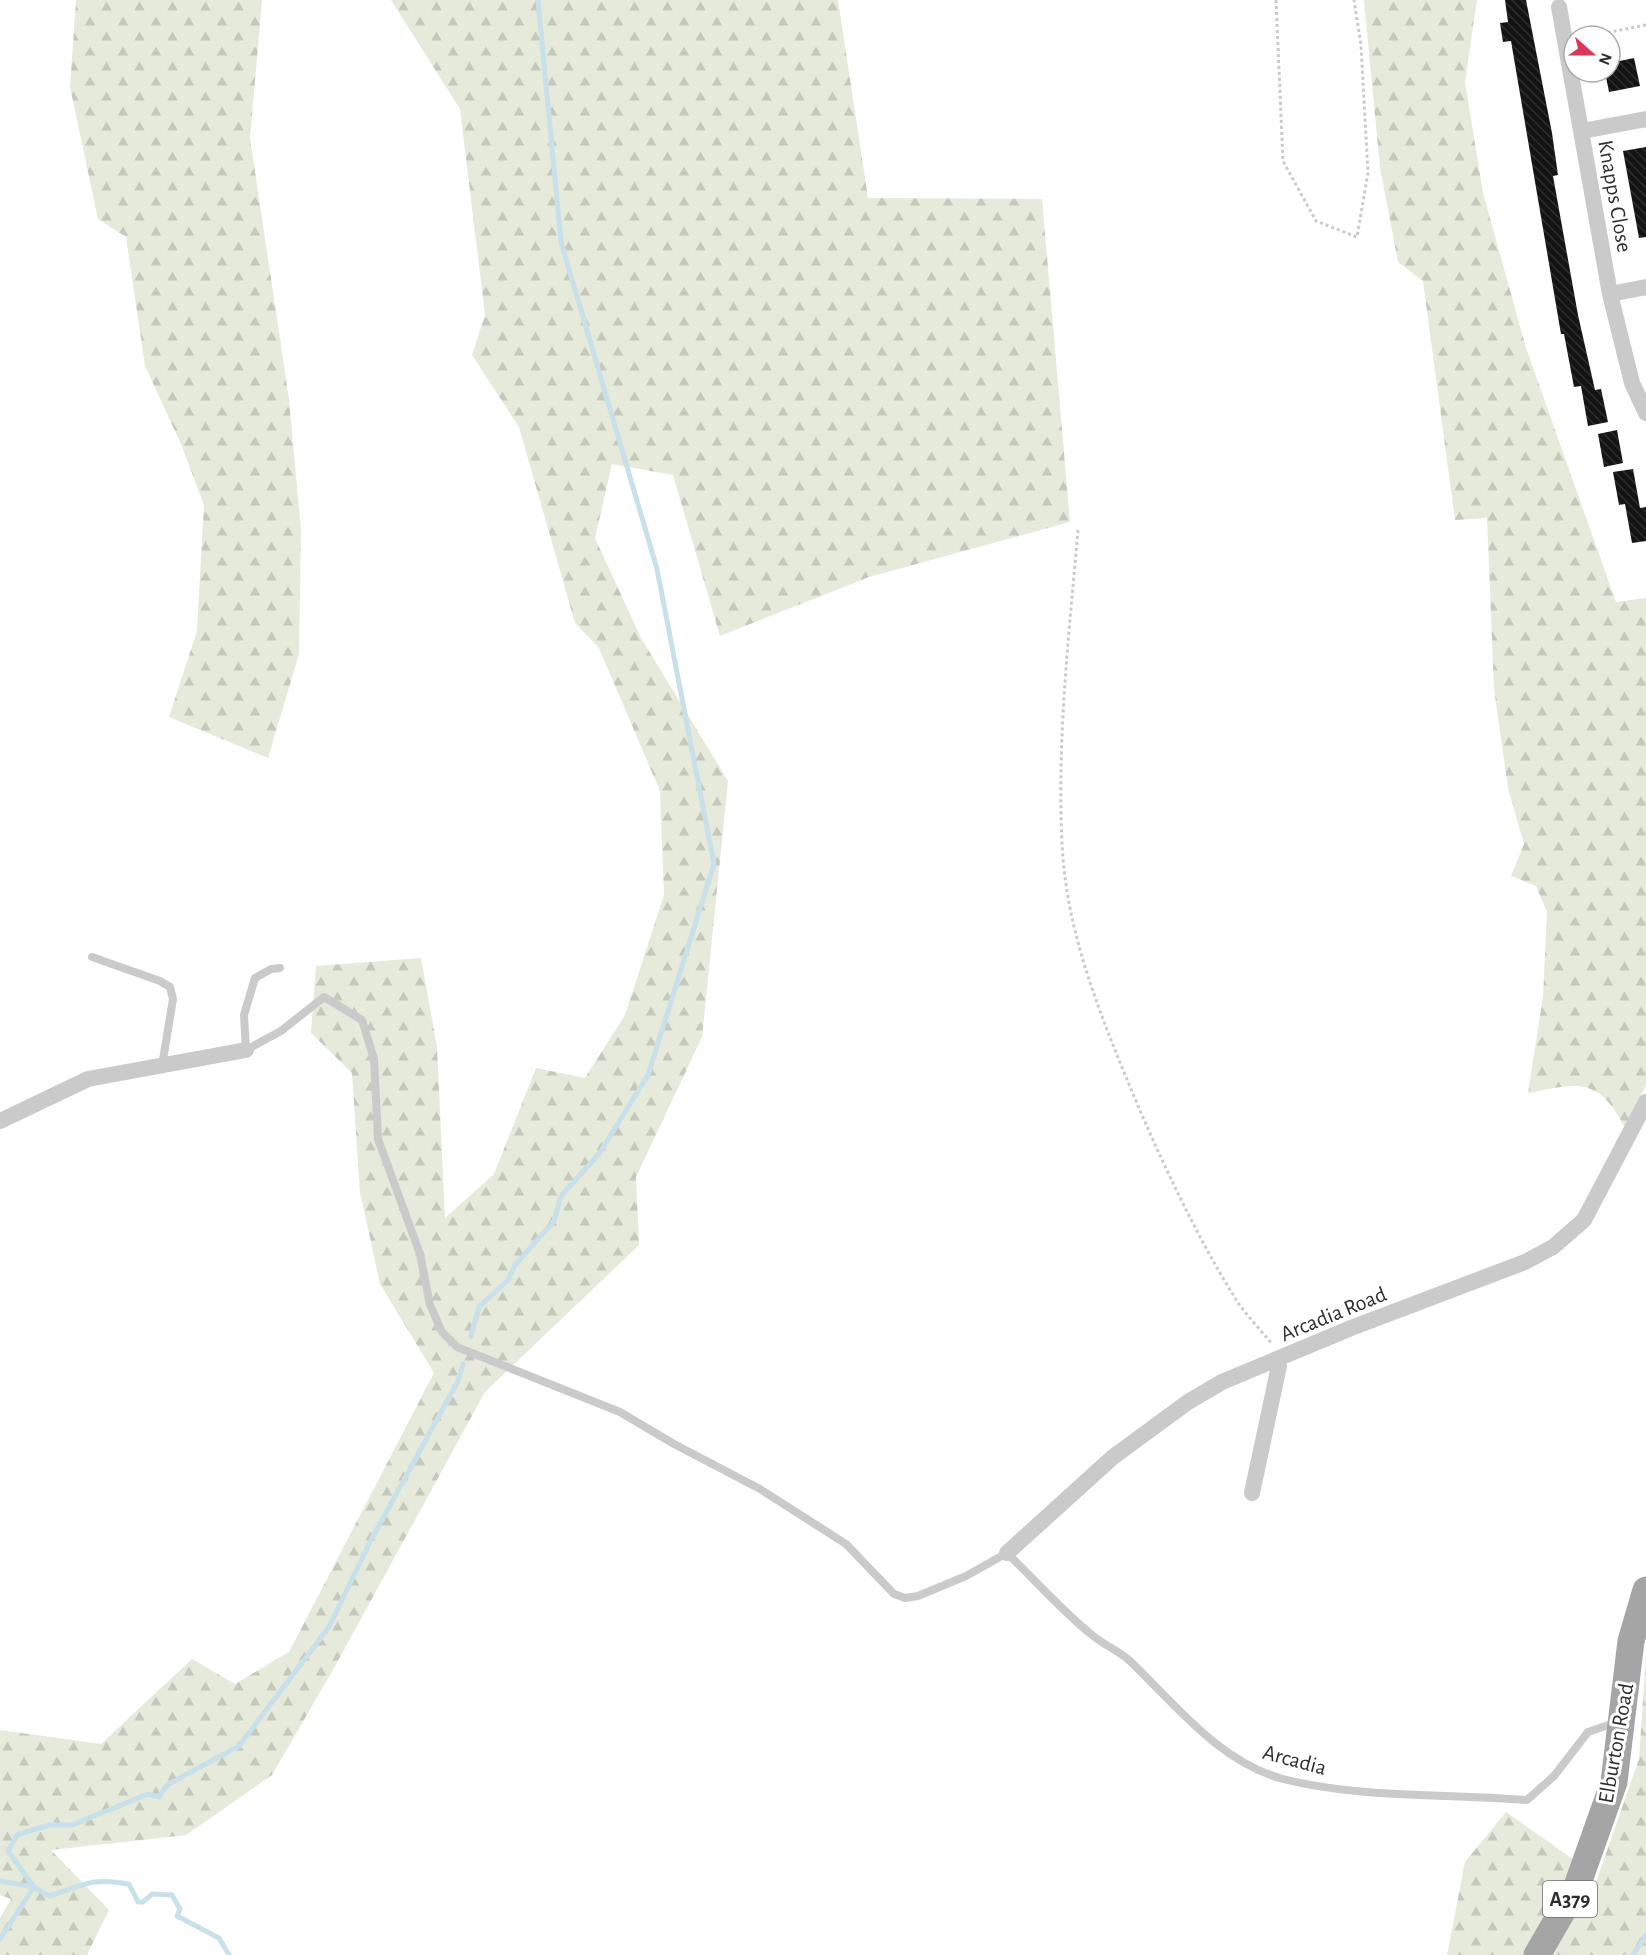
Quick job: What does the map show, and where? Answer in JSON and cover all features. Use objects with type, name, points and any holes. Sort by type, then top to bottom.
[{"type":"main road","name":"Elburton Road","points":[[1537,1955],[1577,1886],[1596,1839],[1614,1782],[1631,1641],[1646,1590]]},
{"type":"street","name":"Knapps Close","points":[[1559,7],[1563,24]]},
{"type":"street","name":"Knapps Close","points":[[1575,84],[1610,294],[1632,383],[1646,413]]},
{"type":"street","points":[[1582,131],[1646,119]]},
{"type":"street","points":[[1610,294],[1646,287]]},
{"type":"street","points":[[0,1121],[88,1079],[246,1050]]},
{"type":"street","name":"Arcadia Road","points":[[1007,1553],[1113,1457],[1188,1402],[1222,1382],[1351,1328],[1526,1262],[1553,1247],[1584,1221],[1646,1102]]},
{"type":"street","points":[[1252,1493],[1280,1358]]},
{"type":"lane","points":[[92,957],[160,981],[170,987],[172,999],[162,1066]]},
{"type":"lane","points":[[280,968],[263,972],[255,978],[244,1015],[246,1050],[281,1031],[324,997],[362,1020],[375,1059],[378,1139],[420,1254],[430,1305],[442,1332],[457,1347],[620,1412],[674,1444],[760,1489],[846,1544],[894,1594],[905,1598],[918,1596],[966,1576],[1007,1553]]},
{"type":"lane","name":"Arcadia","points":[[1007,1553],[1091,1635],[1128,1659],[1166,1700],[1206,1734],[1244,1763],[1282,1779],[1390,1795],[1477,1796],[1527,1800],[1554,1776],[1588,1732],[1622,1721]]},
{"type":"path","points":[[1276,0],[1283,161],[1316,221],[1357,237],[1368,173],[1361,45],[1354,0]]},
{"type":"path","points":[[1622,29],[1646,24]]},
{"type":"path","points":[[1078,530],[1065,664],[1062,843],[1070,910],[1080,957],[1098,1011],[1158,1155],[1236,1299],[1280,1358]]},
{"type":"green space","points":[[76,0],[262,0],[250,138],[289,399],[301,531],[299,654],[268,758],[169,717],[197,631],[204,505],[181,444],[145,366],[126,237],[98,219],[70,87]]},
{"type":"green space","points":[[391,0],[838,0],[868,198],[1042,199],[1070,522],[869,577],[720,636],[673,475],[612,464],[595,538],[641,638],[728,781],[702,1037],[636,1177],[639,1245],[485,1392],[334,1668],[272,1775],[186,1835],[51,1850],[109,1910],[87,1955],[0,1955],[0,1918],[11,1899],[0,1895],[0,1730],[101,1744],[192,1659],[235,1684],[289,1652],[434,1373],[380,1284],[360,1192],[352,1073],[311,1033],[316,966],[421,958],[437,1047],[445,1218],[494,1174],[536,1068],[585,1078],[625,1015],[664,895],[660,791],[599,648],[575,623],[519,427],[472,355],[485,315],[460,109]]},
{"type":"green space","points":[[1364,0],[1477,0],[1465,82],[1483,193],[1526,348],[1616,602],[1646,598],[1646,1085],[1625,1128],[1606,1099],[1586,1087],[1561,1087],[1528,1093],[1543,997],[1547,912],[1536,886],[1511,876],[1524,844],[1508,788],[1494,689],[1487,518],[1455,520],[1423,281],[1398,262],[1380,167]]},
{"type":"green space","points":[[1646,1656],[1646,1955],[1548,1955],[1595,1885],[1639,1759]]},
{"type":"green space","points":[[1506,1812],[1577,1862],[1529,1955],[1447,1955],[1465,1862]]},
{"type":"building","points":[[1505,0],[1526,0],[1552,133],[1558,175],[1553,176],[1578,315],[1595,390],[1601,389],[1608,422],[1588,426],[1581,386],[1574,387],[1564,334],[1561,334],[1511,41],[1503,42],[1500,23],[1508,22]]},
{"type":"building","points":[[1634,58],[1640,86],[1609,92],[1607,84],[1622,84],[1622,60]]},
{"type":"building","points":[[1646,147],[1646,237],[1639,238],[1623,151]]},
{"type":"building","points":[[1617,430],[1623,463],[1604,467],[1598,434]]},
{"type":"building","points":[[1633,469],[1640,508],[1646,507],[1646,541],[1632,543],[1625,504],[1619,505],[1613,472]]},
{"type":"waterway","points":[[471,1336],[479,1307],[508,1280],[515,1265],[554,1221],[561,1196],[599,1154],[648,1075],[714,864],[657,569],[561,242],[538,0]]},
{"type":"waterway","points":[[0,1881],[34,1887],[8,1851],[17,1835],[49,1825],[72,1825],[148,1794],[159,1797],[167,1785],[239,1746],[329,1627],[370,1542],[458,1381],[463,1364]]},
{"type":"waterway","points":[[0,1939],[34,1887],[49,1896],[88,1883],[105,1881],[129,1884],[138,1902],[143,1902],[152,1894],[172,1895],[180,1909],[177,1916],[219,1938],[229,1955]]},
{"type":"waterway","points":[[1633,1955],[1646,1935]]}]
